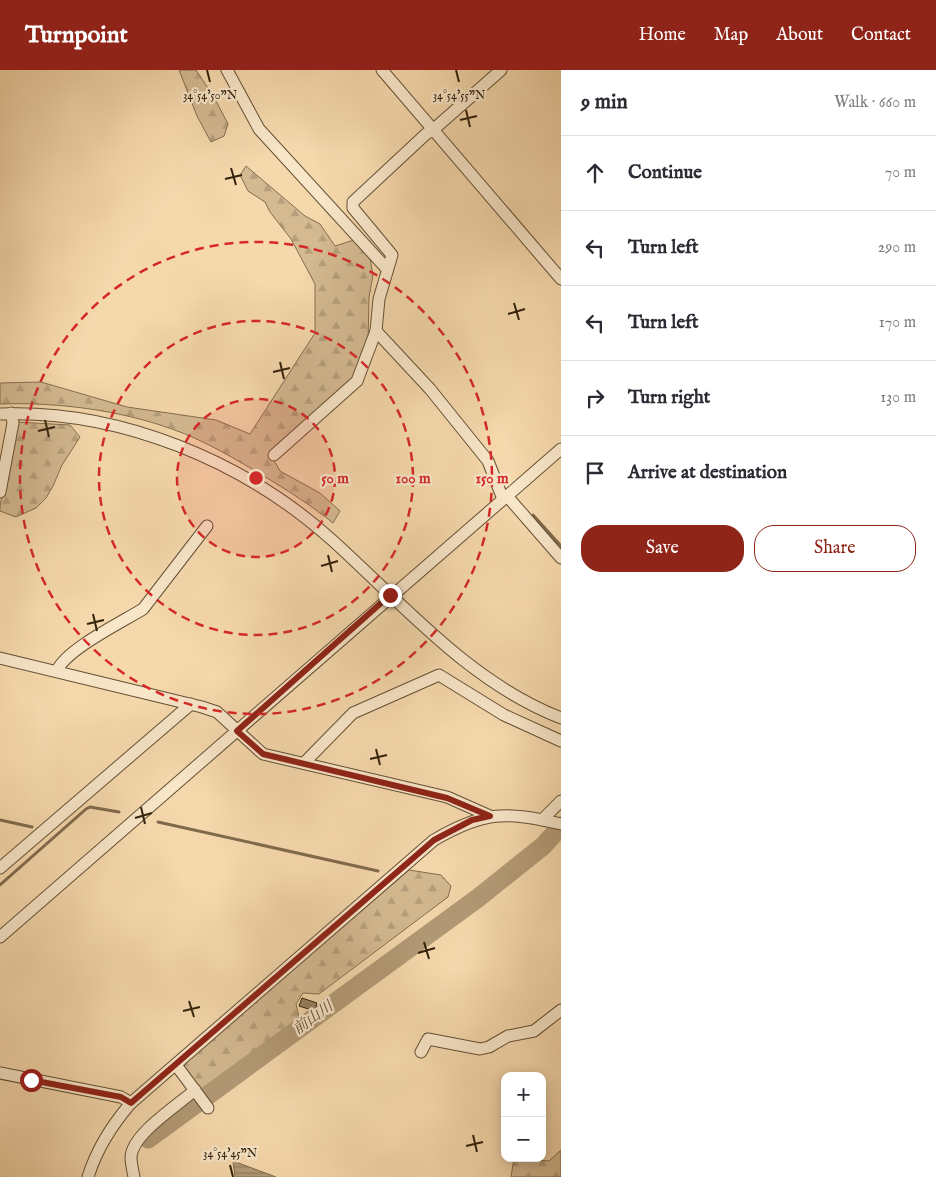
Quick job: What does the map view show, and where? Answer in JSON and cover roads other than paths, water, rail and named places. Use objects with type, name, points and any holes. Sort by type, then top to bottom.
[{"type":"street","points":[[227,70],[259,129],[387,270]]},
{"type":"street","points":[[382,70],[561,279]]},
{"type":"street","points":[[274,455],[358,381],[376,331],[376,317],[387,270],[392,259],[391,253],[352,205],[356,198],[426,134],[501,70]]},
{"type":"street","points":[[376,331],[430,389],[488,461],[505,498],[561,558]]},
{"type":"street","points":[[0,492],[13,423],[6,414]]},
{"type":"street","points":[[6,414],[73,416],[127,429],[171,443],[253,482],[293,508],[332,540],[434,636],[475,669],[517,698],[561,718]]},
{"type":"street","points":[[0,937],[390,595],[561,449]]},
{"type":"street","points":[[58,671],[60,664],[72,653],[143,609],[150,602],[160,584],[207,526]]},
{"type":"street","points":[[0,658],[217,712],[263,754],[447,798],[490,816]]},
{"type":"street","points":[[304,763],[353,713],[439,674],[504,715],[561,741]]},
{"type":"street","points":[[0,868],[191,704]]},
{"type":"street","points":[[88,1177],[102,1141],[131,1103],[434,840],[472,820],[490,816],[514,815],[551,822],[561,801]]},
{"type":"street","points":[[421,1052],[428,1039],[480,1049],[489,1047],[508,1036],[534,1031],[561,1010]]},
{"type":"street","points":[[176,1065],[208,1108]]},
{"type":"street","points":[[0,1073],[121,1097],[131,1103]]},
{"type":"street","points":[[134,1177],[131,1157],[140,1136],[197,1093]]},
{"type":"waterway","points":[[533,515],[561,546]]},
{"type":"waterway","name":"前山川","points":[[0,885],[86,809],[90,807],[119,812]]},
{"type":"waterway","points":[[0,820],[32,827]]},
{"type":"waterway","name":"前山川","points":[[158,822],[378,871]]},
{"type":"waterway","name":"前山川","points":[[148,1139],[478,898],[543,846],[561,826]]},
{"type":"waterway","name":"前山川","points":[[471,896],[478,898]]}]
